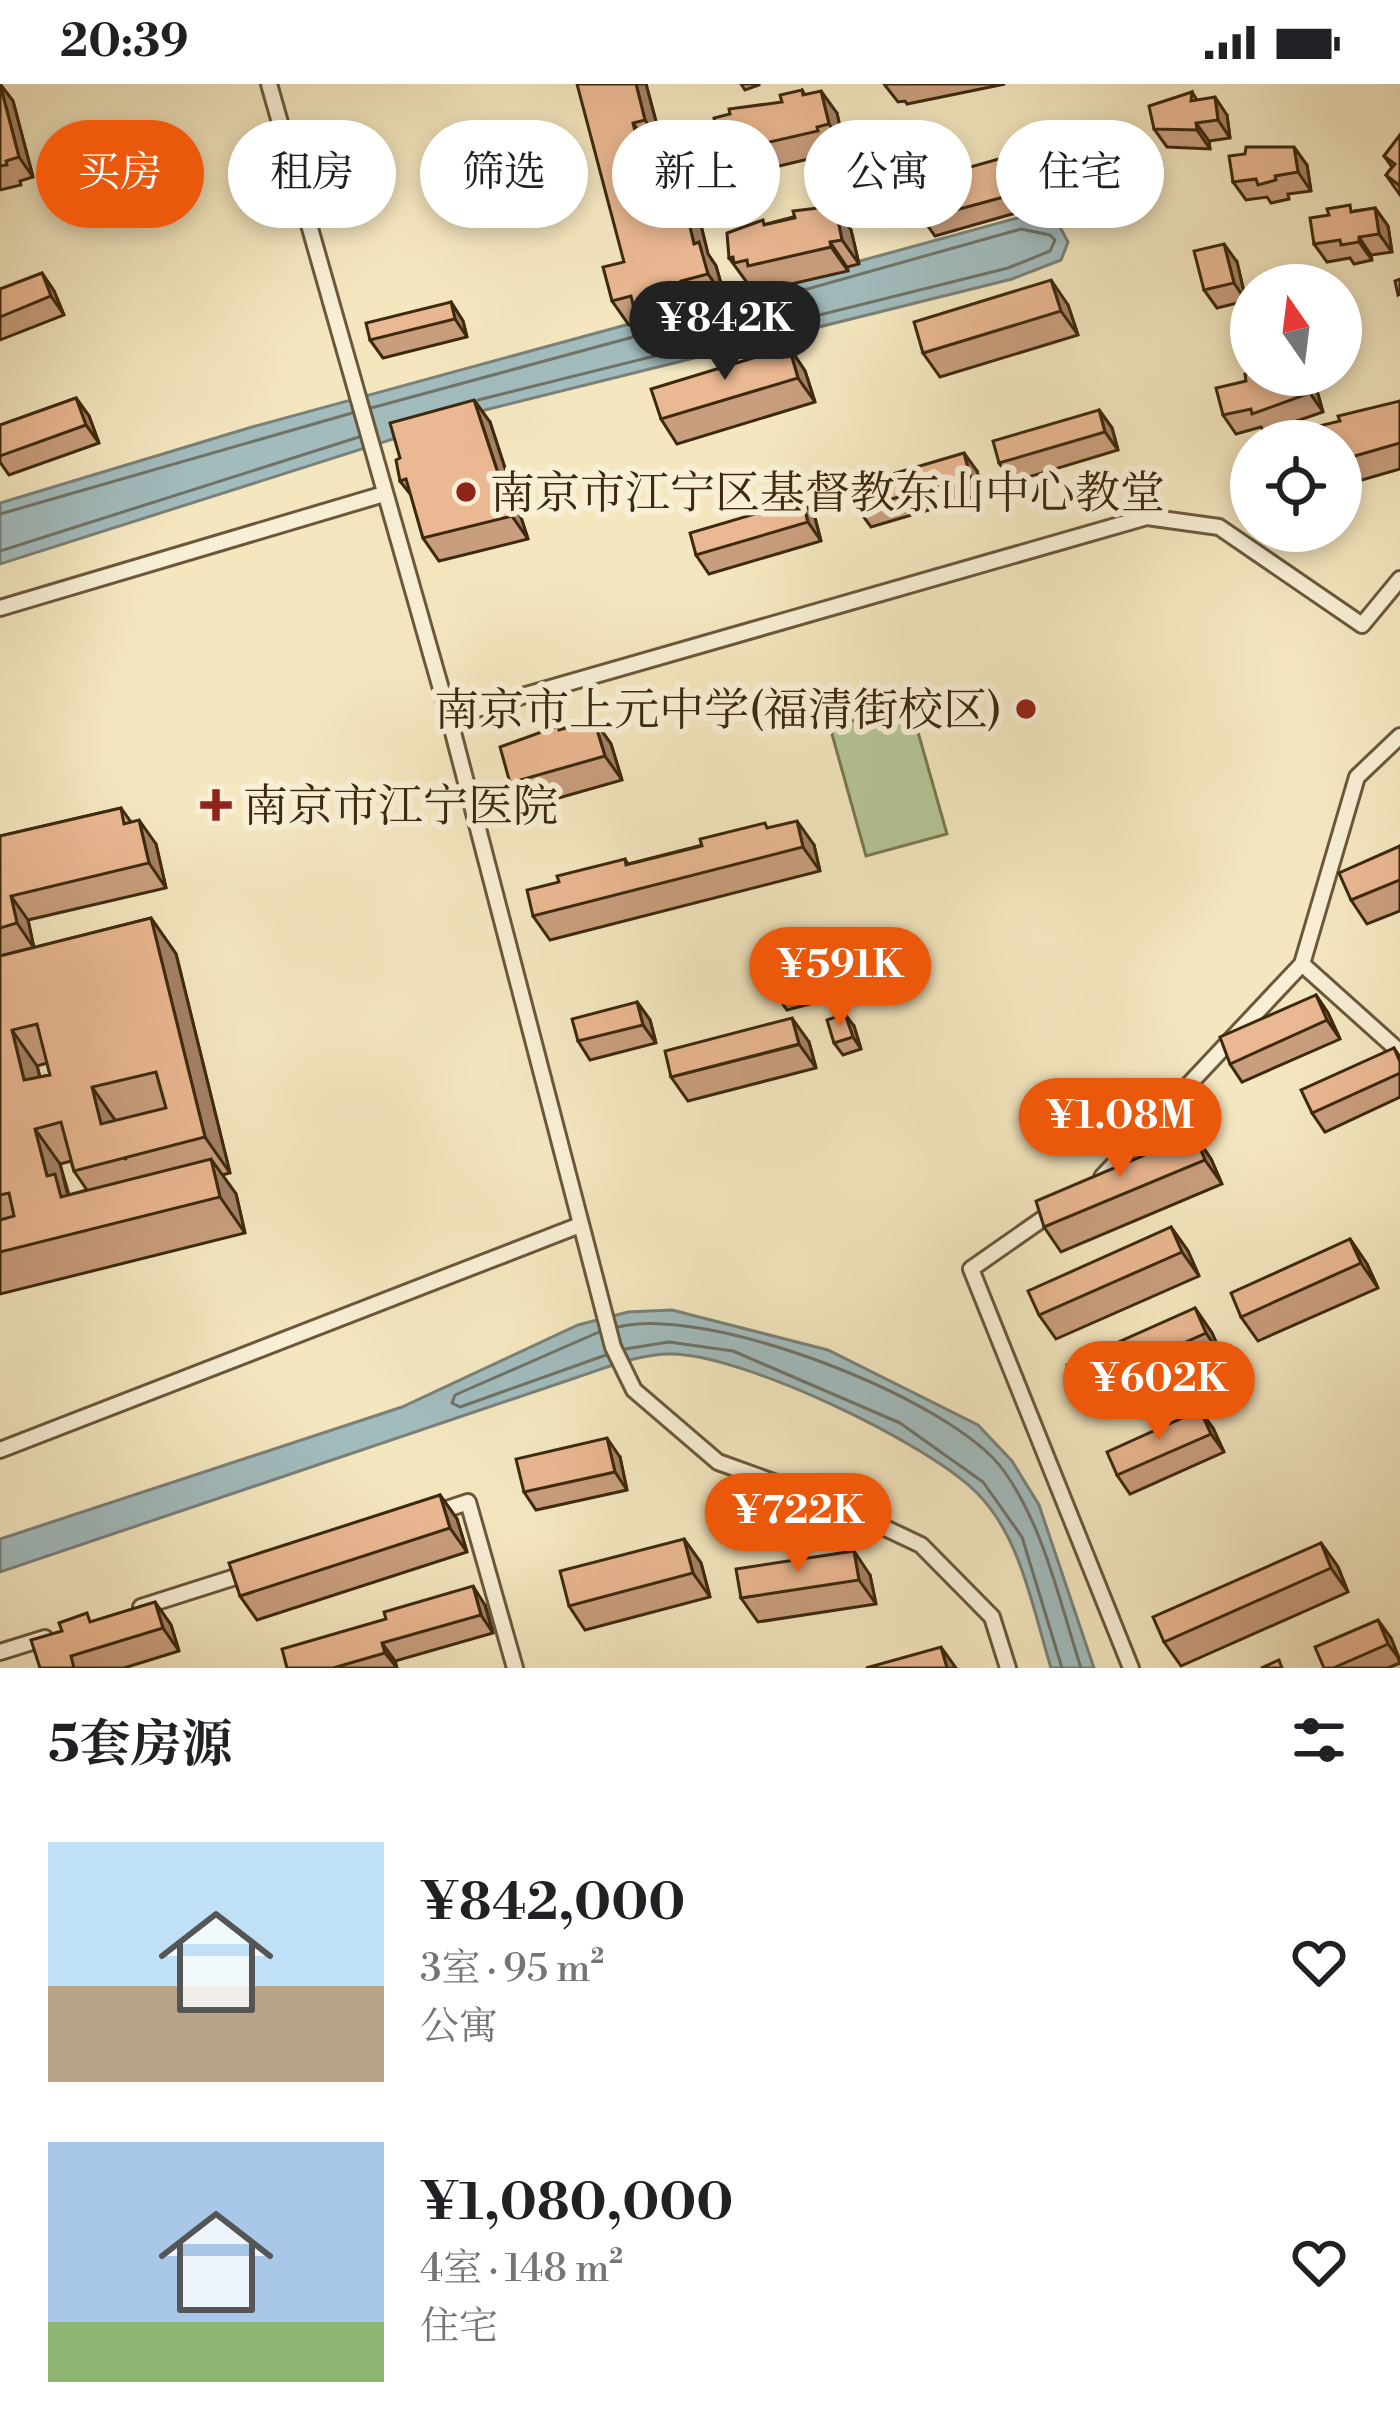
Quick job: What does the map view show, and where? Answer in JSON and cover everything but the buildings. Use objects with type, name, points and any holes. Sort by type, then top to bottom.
[{"type":"street","points":[[269,84],[449,717],[613,1347],[634,1390],[718,1462],[832,1503],[921,1545],[992,1617],[1008,1668]]},
{"type":"street","points":[[0,608],[384,494]]},
{"type":"street","points":[[449,717],[1147,517],[1219,527],[1362,625],[1400,579]]},
{"type":"street","points":[[1094,1183],[1112,1171],[1302,964],[1357,777],[1400,736]]},
{"type":"street","points":[[1302,964],[1400,1052]]},
{"type":"street","points":[[1076,1196],[971,1269],[1131,1668]]},
{"type":"street","points":[[0,1450],[580,1225]]},
{"type":"street","points":[[424,1516],[468,1502],[515,1668]]},
{"type":"street","points":[[134,1609],[268,1566]]},
{"type":"street","points":[[0,1652],[67,1631]]},
{"type":"green space","points":[[910,704],[947,834],[866,856],[830,727]]},
{"type":"water","points":[[996,224],[996,228],[1061,228],[1068,242],[1061,260],[1012,279],[481,411],[0,564],[0,503],[252,427]]},
{"type":"water","points":[[672,1310],[828,1350],[978,1425],[1012,1461],[1039,1505],[1094,1668],[1051,1668],[1024,1575],[1004,1530],[976,1492],[951,1472],[876,1426],[784,1384],[740,1368],[670,1354],[608,1367],[0,1572],[0,1539],[402,1407],[578,1325],[628,1312]]},
{"type":"place","name":"南京市江宁区基督教东山中心教堂","points":[[466,492]]},
{"type":"place","name":"南京市上元中学(福清街校区)","points":[[1026,709]]},
{"type":"place","name":"南京市江宁医院","points":[[216,805]]}]
